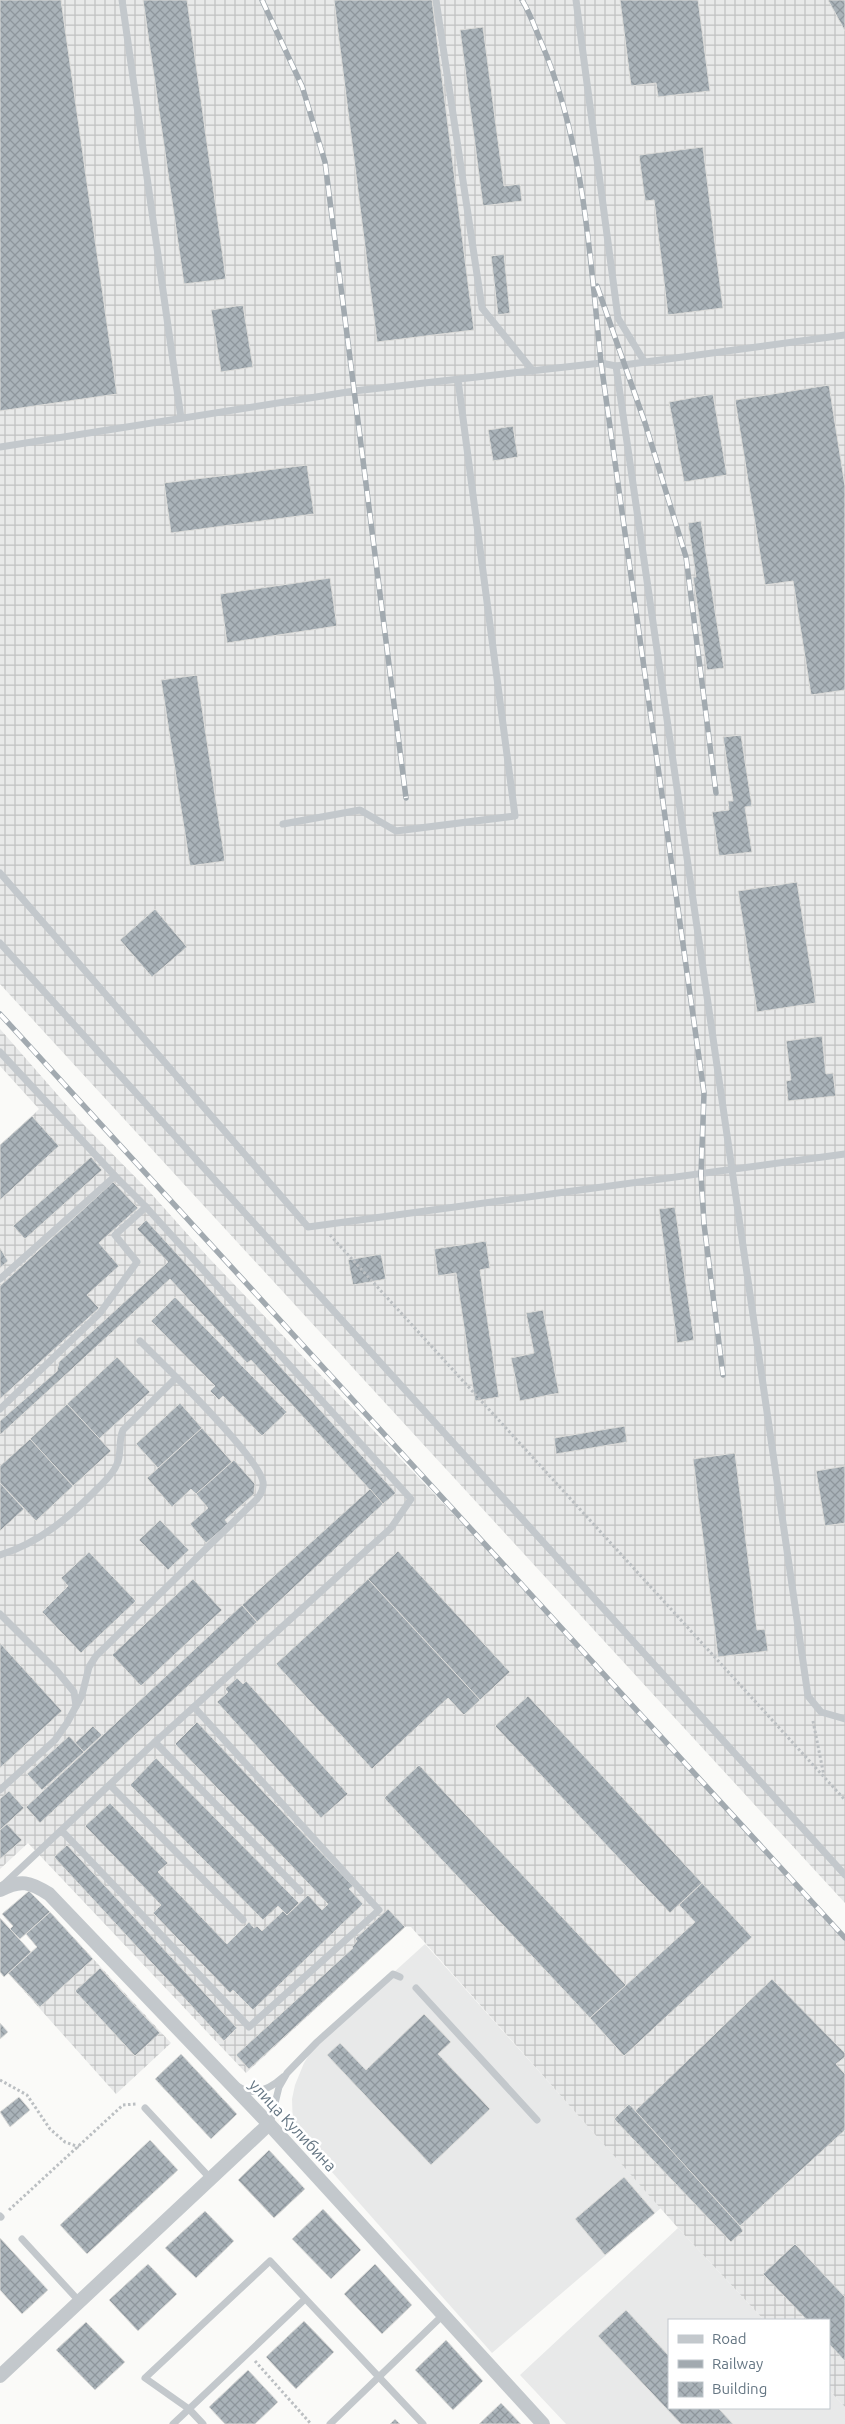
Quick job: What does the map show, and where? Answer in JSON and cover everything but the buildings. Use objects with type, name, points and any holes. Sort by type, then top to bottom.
[{"type":"street","name":"улица Кулибина","points":[[0,1889],[24,1882],[35,1885],[49,1894],[270,2124],[543,2424]]},
{"type":"street","points":[[0,2376],[270,2124]]},
{"type":"lane","points":[[122,0],[181,418]]},
{"type":"lane","points":[[436,0],[482,308],[533,371]]},
{"type":"lane","points":[[576,0],[618,318],[644,361]]},
{"type":"lane","points":[[0,447],[354,391],[601,364],[616,366],[845,335]]},
{"type":"lane","points":[[616,366],[808,1696],[821,1712],[845,1719]]},
{"type":"lane","points":[[283,824],[360,810],[396,832],[515,816],[458,380]]},
{"type":"lane","points":[[0,873],[308,1227],[845,1154]]},
{"type":"lane","points":[[0,943],[845,1875]]},
{"type":"lane","points":[[0,1052],[146,1207],[411,1499],[391,1528],[154,1742],[0,1889]]},
{"type":"lane","points":[[0,1279],[115,1176]]},
{"type":"lane","points":[[0,1409],[100,1313],[113,1297],[137,1262],[115,1235],[146,1207]]},
{"type":"lane","points":[[0,1790],[55,1740],[82,1695],[89,1667],[96,1656],[144,1612],[257,1499],[262,1491],[263,1481],[256,1467],[234,1439],[140,1341]]},
{"type":"lane","points":[[0,1555],[23,1547],[42,1536],[62,1522],[92,1495],[118,1464],[120,1437],[123,1430],[176,1378]]},
{"type":"lane","points":[[0,1614],[74,1692],[76,1706]]},
{"type":"lane","points":[[62,1831],[249,2027],[379,1910],[194,1707]]},
{"type":"lane","points":[[154,1742],[300,1891]]},
{"type":"lane","points":[[110,1785],[243,1920]]},
{"type":"lane","points":[[218,2072],[245,2091],[253,2092],[271,2086],[393,1974],[400,1976]]},
{"type":"lane","points":[[416,1988],[537,2120]]},
{"type":"lane","points":[[270,2124],[280,2088],[287,2073]]},
{"type":"lane","points":[[145,2108],[210,2178]]},
{"type":"lane","points":[[22,2239],[79,2301]]},
{"type":"lane","points":[[203,2424],[189,2409],[145,2378],[270,2261],[423,2424]]},
{"type":"lane","points":[[173,2424],[305,2299]]},
{"type":"lane","points":[[330,2424],[443,2315]]},
{"type":"path","points":[[308,1227],[328,1233],[845,1800]]},
{"type":"path","points":[[808,1696],[824,1778]]},
{"type":"path","points":[[0,2080],[27,2095],[50,2129],[65,2142],[79,2147]]},
{"type":"path","points":[[1,2216],[123,2105],[134,2103],[145,2108]]},
{"type":"path","points":[[248,2353],[311,2424]]},
{"type":"shaded area","points":[[0,0],[845,0],[845,1903],[0,984]]},
{"type":"shaded area","points":[[0,1029],[84,1125],[148,1190],[207,1256],[479,1541],[845,1941],[845,2407],[830,2391],[830,2319],[763,2319],[678,2228],[411,1927],[405,1927],[246,2073],[28,1843],[0,1869],[0,1200],[59,1146],[32,1116],[39,1109],[0,1066]]},
{"type":"shaded area","points":[[50,1912],[171,2043],[116,2094],[8,1973],[37,1947],[26,1934]]},
{"type":"shaded area","points":[[425,1944],[661,2208],[492,2353],[293,2128],[292,2099],[295,2085],[304,2063],[317,2042]]},
{"type":"shaded area","points":[[678,2228],[763,2319],[668,2319],[668,2409],[830,2409],[830,2391],[845,2407],[845,2424],[566,2424],[520,2375]]},
{"type":"railway","points":[[262,0],[302,86],[325,162],[406,798]]},
{"type":"railway","points":[[522,0],[541,42],[567,119],[576,159],[589,241],[601,363],[704,1093],[701,1175],[704,1224],[723,1375]]},
{"type":"railway","points":[[597,286],[645,423],[686,557],[716,793]]},
{"type":"railway","points":[[0,1014],[845,1938]]}]
